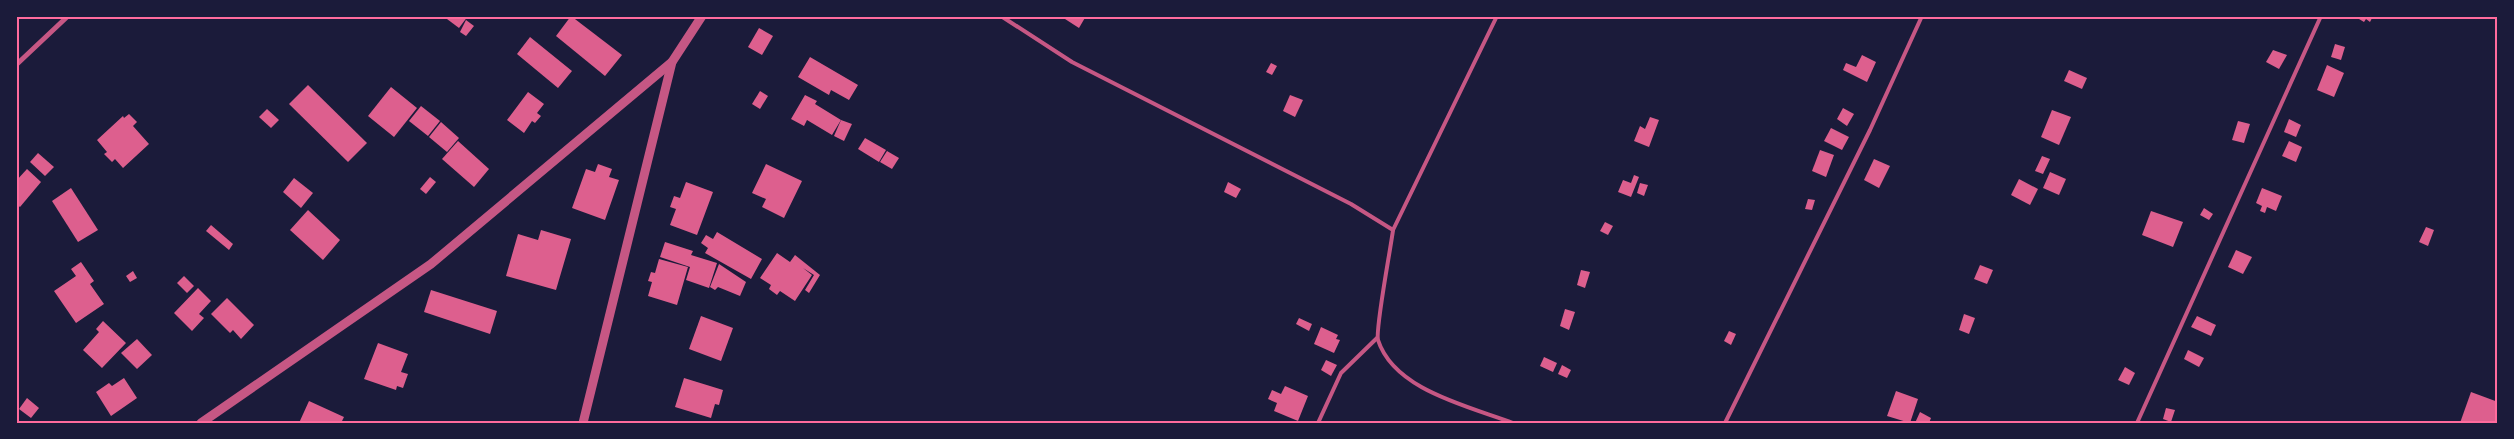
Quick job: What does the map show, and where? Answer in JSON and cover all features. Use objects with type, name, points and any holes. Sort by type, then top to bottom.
[{"type":"street","points":[[16,65],[68,16]]},
{"type":"street","points":[[201,423],[431,264],[672,62],[702,16]]},
{"type":"street","points":[[583,423],[672,62]]},
{"type":"lane","points":[[1001,16],[1072,62],[1351,204],[1393,230]]},
{"type":"lane","points":[[1497,16],[1393,230],[1377,338],[1393,367],[1426,391],[1513,423]]},
{"type":"lane","points":[[1725,423],[1870,130],[1922,16]]},
{"type":"lane","points":[[2137,423],[2321,16]]},
{"type":"lane","points":[[1318,423],[1341,373],[1377,338]]},
{"type":"building","points":[[443,16],[468,16],[459,28]]},
{"type":"building","points":[[571,16],[622,55],[605,76],[556,36]]},
{"type":"building","points":[[1067,16],[1086,16],[1079,28],[1065,19]]},
{"type":"building","points":[[2354,16],[2373,16],[2370,22],[2366,19],[2364,22]]},
{"type":"building","points":[[466,20],[474,26],[466,36],[460,32]]},
{"type":"building","points":[[759,28],[773,36],[762,55],[748,47]]},
{"type":"building","points":[[530,37],[572,71],[558,88],[517,54]]},
{"type":"building","points":[[2335,44],[2345,47],[2341,60],[2331,57]]},
{"type":"building","points":[[2273,50],[2287,55],[2279,69],[2266,62]]},
{"type":"building","points":[[1862,55],[1876,62],[1867,82],[1843,70],[1846,63],[1856,67]]},
{"type":"building","points":[[810,57],[858,85],[849,100],[831,90],[829,95],[798,77]]},
{"type":"building","points":[[1271,63],[1277,66],[1272,75],[1266,72]]},
{"type":"building","points":[[2327,65],[2344,73],[2334,97],[2317,90]]},
{"type":"building","points":[[2069,70],[2087,78],[2082,89],[2064,81]]},
{"type":"building","points":[[308,85],[367,143],[348,162],[289,104]]},
{"type":"building","points":[[391,87],[417,108],[394,137],[368,116]]},
{"type":"building","points":[[760,91],[768,96],[760,109],[752,104]]},
{"type":"building","points":[[528,92],[544,104],[537,113],[541,116],[535,123],[532,121],[524,133],[507,120]]},
{"type":"building","points":[[805,95],[817,101],[815,104],[841,120],[832,135],[807,120],[804,126],[791,119]]},
{"type":"building","points":[[1290,95],[1303,100],[1295,117],[1283,111]]},
{"type":"building","points":[[421,106],[440,121],[428,136],[409,121]]},
{"type":"building","points":[[1843,108],[1854,114],[1847,126],[1837,119]]},
{"type":"building","points":[[267,109],[279,120],[271,128],[259,117]]},
{"type":"building","points":[[2052,110],[2071,117],[2059,145],[2041,137]]},
{"type":"building","points":[[129,114],[137,122],[133,126],[149,144],[123,168],[115,159],[112,162],[104,154],[107,152],[97,140],[123,116],[124,118]]},
{"type":"building","points":[[1650,117],[1659,120],[1649,147],[1634,141],[1640,126],[1645,129]]},
{"type":"building","points":[[2289,119],[2301,125],[2296,137],[2284,132]]},
{"type":"building","points":[[841,120],[852,124],[844,141],[834,136]]},
{"type":"building","points":[[2238,121],[2250,124],[2244,143],[2232,140]]},
{"type":"building","points":[[441,122],[459,138],[447,152],[429,137]]},
{"type":"building","points":[[1831,128],[1849,137],[1842,150],[1824,141]]},
{"type":"building","points":[[865,138],[886,150],[879,162],[858,149]]},
{"type":"building","points":[[458,141],[489,169],[474,187],[442,159]]},
{"type":"building","points":[[2289,141],[2302,147],[2296,162],[2282,156]]},
{"type":"building","points":[[1820,150],[1834,155],[1826,177],[1812,171]]},
{"type":"building","points":[[887,151],[899,158],[892,169],[880,162]]},
{"type":"building","points":[[38,153],[54,167],[45,176],[30,162]]},
{"type":"building","points":[[2042,156],[2050,159],[2043,174],[2035,171]]},
{"type":"building","points":[[1874,159],[1890,166],[1879,188],[1864,180]]},
{"type":"building","points":[[598,164],[612,169],[609,177],[619,180],[605,220],[572,208],[586,169],[595,172]]},
{"type":"building","points":[[766,164],[802,181],[784,218],[762,207],[766,199],[752,193]]},
{"type":"building","points":[[27,169],[41,182],[20,207],[16,204],[16,181]]},
{"type":"building","points":[[2050,172],[2066,179],[2059,195],[2043,188]]},
{"type":"building","points":[[1634,175],[1639,177],[1631,197],[1618,192],[1623,180],[1631,183]]},
{"type":"building","points":[[430,177],[436,182],[426,194],[420,189]]},
{"type":"building","points":[[294,178],[313,193],[301,208],[283,192]]},
{"type":"building","points":[[2019,179],[2038,189],[2030,205],[2011,195]]},
{"type":"building","points":[[686,182],[713,192],[697,235],[670,225],[676,209],[670,207],[674,196],[680,198]]},
{"type":"building","points":[[1228,182],[1241,189],[1236,198],[1224,192]]},
{"type":"building","points":[[1640,183],[1648,185],[1644,196],[1637,193]]},
{"type":"building","points":[[71,188],[98,230],[78,242],[52,201]]},
{"type":"building","points":[[2262,188],[2282,196],[2276,211],[2267,207],[2265,213],[2260,211],[2262,206],[2256,203]]},
{"type":"building","points":[[1808,199],[1815,200],[1812,210],[1805,209]]},
{"type":"building","points":[[2204,208],[2213,214],[2209,220],[2200,215]]},
{"type":"building","points":[[308,210],[340,240],[323,260],[290,230]]},
{"type":"building","points":[[2151,211],[2183,222],[2173,247],[2142,235]]},
{"type":"building","points":[[1605,222],[1613,226],[1608,235],[1600,231]]},
{"type":"building","points":[[211,225],[233,244],[229,250],[206,231]]},
{"type":"building","points":[[2426,227],[2434,230],[2428,246],[2419,242]]},
{"type":"building","points":[[541,230],[571,239],[556,290],[506,276],[518,234],[538,240]]},
{"type":"building","points":[[717,232],[762,259],[751,279],[705,253],[708,248],[701,243],[706,235],[713,239]]},
{"type":"building","points":[[665,242],[693,251],[691,255],[717,263],[709,288],[686,280],[690,267],[660,257]]},
{"type":"building","points":[[2236,250],[2252,257],[2243,274],[2228,267]]},
{"type":"building","points":[[777,253],[790,262],[795,255],[820,275],[809,293],[805,290],[814,275],[803,268],[812,275],[795,301],[780,291],[777,295],[769,289],[771,285],[760,278]]},
{"type":"building","points":[[659,259],[688,267],[677,305],[648,296],[652,282],[648,281],[651,272],[655,273]]},
{"type":"building","points":[[81,262],[94,281],[90,284],[104,304],[76,323],[54,291],[76,276],[71,269]]},
{"type":"building","points":[[719,264],[746,282],[740,296],[718,287],[715,290],[710,287]]},
{"type":"building","points":[[1980,265],[1993,270],[1987,284],[1974,279]]},
{"type":"building","points":[[1581,270],[1590,272],[1585,288],[1577,285]]},
{"type":"building","points":[[133,271],[137,278],[130,282],[126,276]]},
{"type":"building","points":[[184,276],[194,286],[187,293],[177,283]]},
{"type":"building","points":[[198,288],[211,301],[199,314],[204,318],[192,331],[174,313]]},
{"type":"building","points":[[431,290],[497,311],[490,334],[424,312]]},
{"type":"building","points":[[227,298],[254,325],[241,339],[233,330],[230,333],[211,314]]},
{"type":"building","points":[[1565,309],[1575,312],[1569,330],[1560,326]]},
{"type":"building","points":[[1964,314],[1975,318],[1969,334],[1959,330]]},
{"type":"building","points":[[701,316],[733,328],[721,361],[689,349]]},
{"type":"building","points":[[2197,316],[2216,325],[2211,336],[2191,327]]},
{"type":"building","points":[[1299,318],[1312,324],[1309,331],[1296,324]]},
{"type":"building","points":[[103,321],[126,343],[102,368],[83,350],[99,332],[96,329]]},
{"type":"building","points":[[1321,327],[1338,335],[1336,339],[1340,340],[1334,353],[1314,344]]},
{"type":"building","points":[[1729,331],[1736,334],[1731,345],[1724,341]]},
{"type":"building","points":[[137,339],[152,355],[137,369],[121,353]]},
{"type":"building","points":[[378,343],[408,354],[401,372],[408,374],[403,388],[397,386],[396,390],[364,379]]},
{"type":"building","points":[[2188,350],[2204,358],[2199,367],[2184,359]]},
{"type":"building","points":[[1544,357],[1557,363],[1553,372],[1540,366]]},
{"type":"building","points":[[1326,360],[1337,365],[1331,376],[1321,370]]},
{"type":"building","points":[[1562,365],[1571,370],[1567,378],[1558,374]]},
{"type":"building","points":[[2125,367],[2135,373],[2129,385],[2118,380]]},
{"type":"building","points":[[124,378],[137,398],[111,416],[96,392],[109,383],[112,386]]},
{"type":"building","points":[[684,378],[723,390],[719,405],[715,404],[711,418],[675,407]]},
{"type":"building","points":[[1285,386],[1308,396],[1298,421],[1274,411],[1277,403],[1268,399],[1272,390],[1281,394]]},
{"type":"building","points":[[1896,391],[1918,399],[1910,423],[1887,416]]},
{"type":"building","points":[[2471,392],[2498,402],[2498,423],[2460,423]]},
{"type":"building","points":[[27,398],[39,408],[31,418],[19,409]]},
{"type":"building","points":[[309,401],[344,417],[341,423],[299,423]]},
{"type":"building","points":[[2166,408],[2175,410],[2171,422],[2163,419]]},
{"type":"building","points":[[1920,412],[1931,418],[1929,423],[1915,423]]}]
